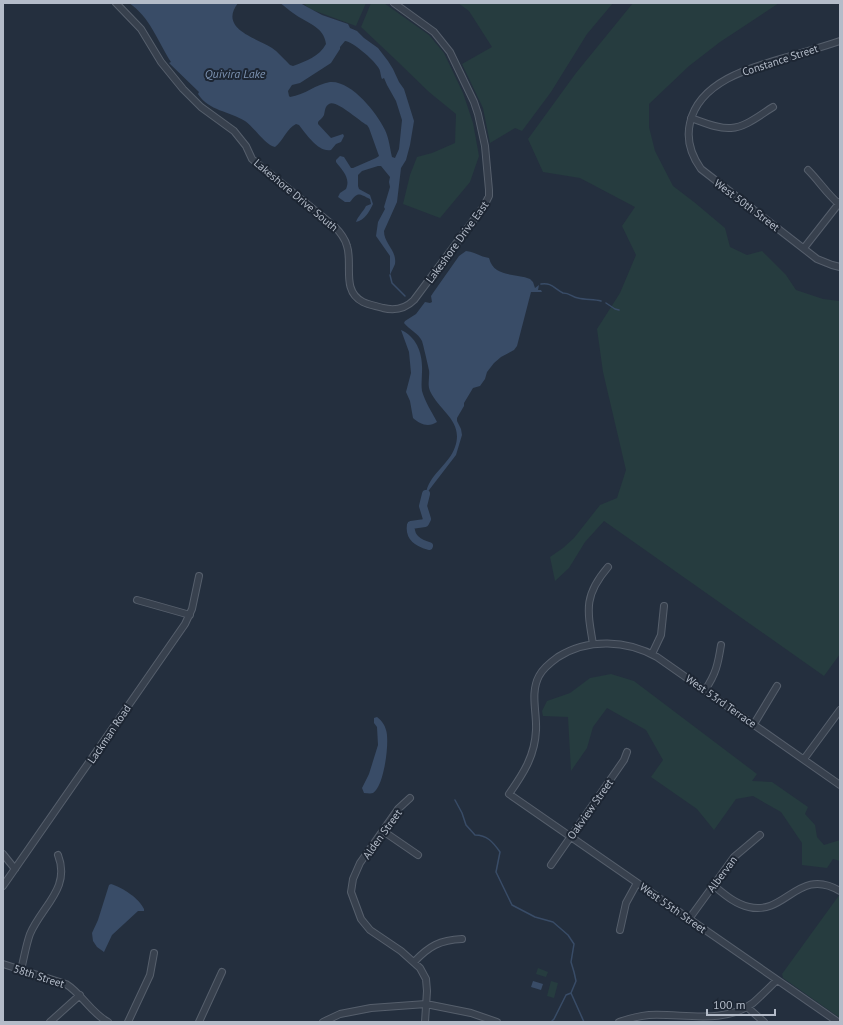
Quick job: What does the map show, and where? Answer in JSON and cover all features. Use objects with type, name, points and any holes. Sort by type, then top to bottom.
[{"type":"street","name":"Lakeshore Drive South","points":[[116,3],[141,29],[170,74],[188,96],[234,131],[242,140],[252,159],[340,232],[347,245],[349,254],[350,285],[352,292],[363,302],[374,306]]},
{"type":"street","name":"Lakeshore Drive East","points":[[374,306],[388,309],[400,309],[414,300],[484,206],[489,196],[489,181],[481,125],[474,102],[459,69],[440,37],[426,25],[394,3]]},
{"type":"street","name":"Constance Street","points":[[691,118],[694,109],[709,92],[735,75],[753,67],[840,41]]},
{"type":"street","points":[[691,118],[719,127],[730,128],[740,126],[773,107]]},
{"type":"street","name":"West 50th Street","points":[[691,118],[688,130],[688,140],[692,156],[701,169],[821,261],[840,267]]},
{"type":"street","points":[[804,248],[840,203],[822,188],[808,170]]},
{"type":"street","points":[[593,644],[589,608],[590,594],[597,580],[608,567]]},
{"type":"street","name":"Lackman Road","points":[[3,886],[182,629],[190,615],[200,576]]},
{"type":"street","points":[[137,600],[190,615]]},
{"type":"street","points":[[652,654],[661,635],[664,606]]},
{"type":"street","name":"West 53rd Terrace","points":[[593,644],[606,643],[647,651],[840,785]]},
{"type":"street","name":"West 55th Street","points":[[593,644],[568,651],[550,663],[539,676],[534,690],[536,732],[532,756],[523,774],[509,794],[838,1022]]},
{"type":"street","points":[[705,690],[715,674],[721,645]]},
{"type":"street","points":[[754,724],[777,686]]},
{"type":"street","points":[[804,760],[840,710]]},
{"type":"street","name":"Oakview Street","points":[[551,865],[624,760],[626,752]]},
{"type":"street","name":"Alden Street","points":[[410,798],[398,809],[360,864],[353,879],[351,892],[361,919],[370,930],[420,968],[426,979],[425,1022]]},
{"type":"street","points":[[383,831],[418,855]]},
{"type":"street","name":"Albervan","points":[[689,919],[734,857],[760,835]]},
{"type":"street","points":[[3,854],[15,869]]},
{"type":"street","points":[[22,970],[30,934],[43,911],[57,892],[61,882],[62,871],[58,855]]},
{"type":"street","points":[[620,930],[626,903],[637,883]]},
{"type":"street","points":[[713,885],[738,903],[751,908],[771,907],[798,889],[809,885],[829,886],[840,891]]},
{"type":"street","points":[[414,962],[431,946],[450,939],[462,939]]},
{"type":"street","points":[[128,1022],[150,975],[154,953]]},
{"type":"street","name":"58th Street","points":[[3,964],[66,984],[74,989],[100,1018],[108,1022]]},
{"type":"street","points":[[199,1022],[222,972]]},
{"type":"street","points":[[619,1022],[648,1015],[669,1019],[708,1018],[727,1015],[752,1004],[776,980]]},
{"type":"street","points":[[50,1022],[80,995]]},
{"type":"street","points":[[323,1022],[340,1014],[371,1008],[426,1004],[471,1013],[497,1022]]},
{"type":"street","points":[[747,1006],[764,1022]]},
{"type":"street","points":[[727,1015],[727,1022]]},
{"type":"green space","points":[[303,3],[366,3],[356,26],[310,9]]},
{"type":"green space","points":[[371,3],[384,3],[429,35],[444,53],[463,93],[473,123],[479,156],[470,182],[440,218],[403,204],[410,175],[417,157],[432,153],[455,143],[456,114],[429,92],[361,27]]},
{"type":"green space","points":[[458,3],[613,3],[587,34],[551,92],[522,131],[515,128],[490,143],[483,108],[462,64],[492,47],[469,11]]},
{"type":"green space","points":[[633,3],[779,3],[720,42],[689,66],[649,104],[649,127],[655,151],[673,186],[725,228],[730,247],[747,255],[762,251],[786,275],[796,290],[823,299],[840,301],[840,654],[824,676],[604,521],[585,542],[569,568],[555,581],[550,557],[574,538],[600,505],[617,498],[626,470],[603,372],[597,329],[620,293],[636,255],[622,226],[635,207],[580,178],[543,172],[528,139],[576,73]]},
{"type":"green space","points":[[611,674],[634,681],[757,774],[752,781],[772,782],[808,807],[805,814],[815,825],[817,837],[824,845],[840,840],[840,861],[833,859],[827,868],[802,865],[802,843],[781,812],[753,796],[736,799],[714,830],[697,809],[651,777],[663,760],[646,730],[607,708],[593,727],[587,748],[571,771],[568,717],[543,716],[542,711],[547,701],[570,693],[590,678]]},
{"type":"green space","points":[[840,894],[840,1018],[783,978],[782,974]]},
{"type":"green space","points":[[538,968],[548,972],[546,977],[536,974]]},
{"type":"green space","points":[[551,981],[558,983],[554,998],[547,996]]},
{"type":"water","name":"Quivira Lake","points":[[129,3],[238,3],[233,12],[233,20],[236,26],[242,32],[274,49],[290,65],[293,66],[316,55],[326,44],[325,38],[318,29],[291,12],[280,3],[300,3],[322,15],[348,24],[350,28],[357,31],[378,48],[388,61],[404,89],[414,121],[406,160],[401,168],[397,202],[384,231],[386,240],[395,259],[395,264],[390,275],[390,256],[376,236],[378,222],[385,209],[384,207],[390,187],[390,177],[381,166],[362,171],[358,175],[359,189],[370,195],[373,204],[366,215],[359,221],[356,222],[366,206],[371,204],[370,199],[358,194],[350,202],[345,202],[338,197],[340,193],[346,189],[347,185],[347,178],[336,162],[340,156],[344,157],[351,168],[353,168],[379,156],[367,125],[342,107],[332,103],[326,107],[323,116],[318,122],[318,124],[331,138],[343,134],[344,136],[341,142],[336,144],[331,150],[322,149],[317,146],[299,125],[296,124],[290,128],[275,147],[271,146],[245,121],[213,107],[203,100],[198,94],[199,92],[169,63],[171,62],[153,30],[143,15]],"holes":[[[345,41],[363,51],[380,70],[382,79],[384,78],[396,101],[402,120],[399,149],[395,158],[392,157],[386,133],[376,115],[355,92],[346,86],[330,82],[295,96],[289,96],[288,91],[292,85],[300,83],[331,63]]]},
{"type":"water","points":[[466,251],[489,258],[492,264],[500,272],[530,279],[535,288],[539,285],[538,290],[541,290],[542,292],[531,292],[517,346],[514,350],[501,357],[494,363],[487,372],[485,379],[480,386],[473,388],[464,403],[464,406],[457,418],[462,435],[456,455],[426,494],[434,476],[448,459],[455,447],[457,438],[456,430],[450,417],[430,391],[429,370],[422,341],[404,323],[416,314],[425,302],[432,302],[431,296],[433,293],[459,256]]},
{"type":"water","points":[[401,330],[411,337],[418,347],[422,365],[422,391],[437,422],[434,424],[427,425],[418,422],[413,418],[410,401],[406,392],[411,373],[409,352]]},
{"type":"water","points":[[377,717],[384,724],[387,736],[387,753],[383,773],[377,789],[373,793],[364,793],[362,788],[369,774],[378,745],[377,727],[374,723],[374,718]]},
{"type":"water","points":[[111,884],[121,888],[135,897],[142,905],[144,911],[138,911],[112,935],[104,952],[97,947],[93,941],[92,933],[98,920],[109,885]]},
{"type":"water","points":[[533,981],[543,984],[541,990],[531,987]]},
{"type":"waterway","points":[[390,275],[392,283],[405,296]]},
{"type":"waterway","points":[[541,284],[548,284],[563,293],[581,299],[601,301]]},
{"type":"waterway","points":[[606,303],[619,310]]},
{"type":"waterway","points":[[426,494],[423,506],[427,519],[425,523],[411,525],[411,533],[415,539],[429,546]]},
{"type":"waterway","points":[[455,800],[466,825],[475,835],[483,836],[489,840],[500,852],[496,872],[512,905],[535,917],[553,922],[568,935],[574,944],[571,962],[576,981],[571,993],[566,995],[551,1022]]},
{"type":"waterway","points":[[571,993],[584,1022]]}]
